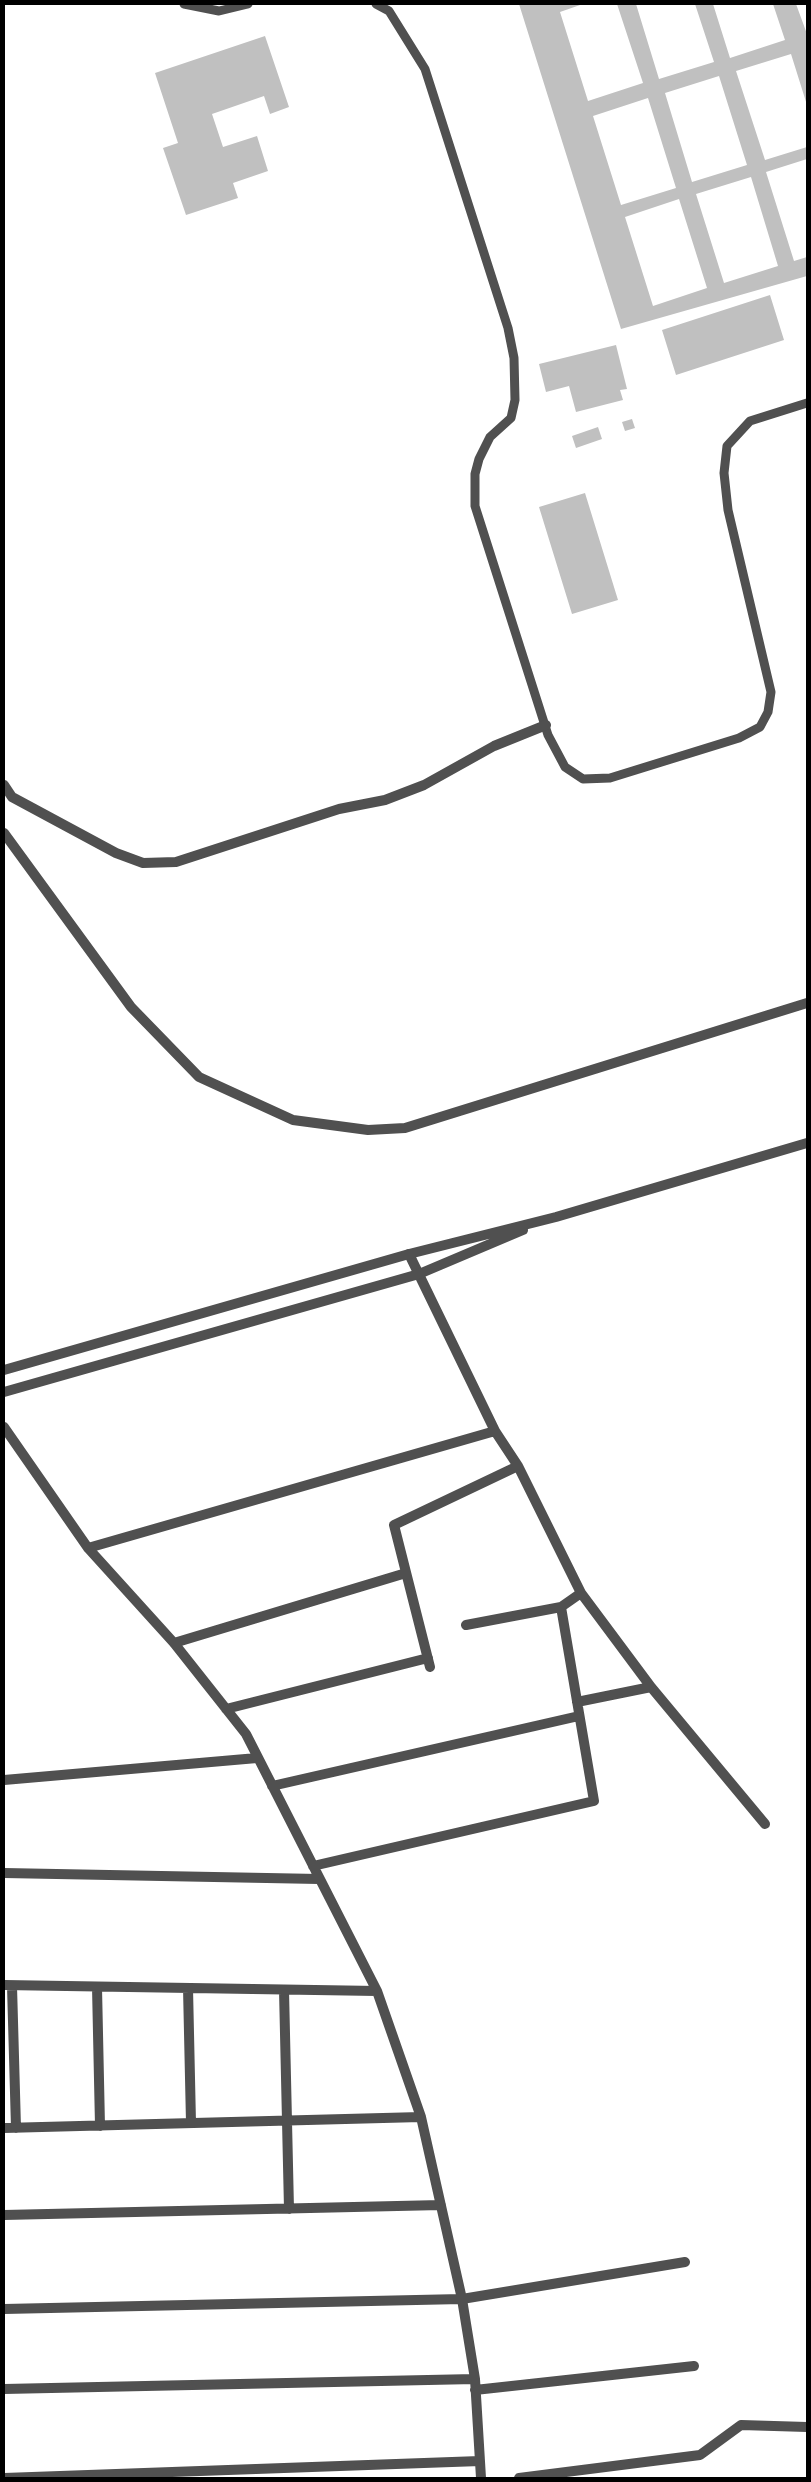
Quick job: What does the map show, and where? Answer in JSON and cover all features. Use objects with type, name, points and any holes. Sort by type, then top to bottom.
[{"type":"street","points":[[4,785],[12,797],[116,853],[143,863],[176,862],[339,809],[385,800],[424,786],[494,746],[546,725]]},
{"type":"street","points":[[4,833],[131,1007],[198,1078],[293,1120],[368,1130],[405,1128],[807,1003]]},
{"type":"street","points":[[4,1370],[409,1254],[556,1216],[807,1143]]},
{"type":"street","points":[[4,1392],[419,1274],[556,1216]]},
{"type":"street","points":[[409,1254],[495,1431],[518,1466],[581,1593],[651,1688],[765,1824]]},
{"type":"street","points":[[4,1427],[88,1548],[174,1643],[246,1734],[377,1991],[421,2117],[462,2299],[474,2378],[481,2478]]},
{"type":"street","points":[[88,1548],[495,1431]]},
{"type":"street","points":[[226,1709],[429,1662],[394,1525],[518,1466]]},
{"type":"street","points":[[174,1643],[406,1573]]},
{"type":"street","points":[[466,1625],[561,1607],[581,1593]]},
{"type":"street","points":[[313,1866],[594,1800],[561,1607]]},
{"type":"street","points":[[577,1702],[651,1688]]},
{"type":"street","points":[[272,1786],[579,1716]]},
{"type":"street","points":[[4,1780],[258,1758]]},
{"type":"street","points":[[4,1873],[319,1879]]},
{"type":"street","points":[[16,2128],[8,1986],[377,1991]]},
{"type":"street","points":[[97,1987],[100,2126]]},
{"type":"street","points":[[188,1988],[191,2123]]},
{"type":"street","points":[[284,1990],[289,2209]]},
{"type":"street","points":[[4,2128],[421,2117]]},
{"type":"street","points":[[4,2215],[441,2205]]},
{"type":"street","points":[[4,2309],[462,2299],[685,2262]]},
{"type":"street","points":[[475,2390],[694,2366]]},
{"type":"street","points":[[4,2390],[474,2378]]},
{"type":"street","points":[[519,2478],[700,2455],[741,2425],[807,2427]]},
{"type":"street","points":[[4,2478],[480,2462]]},
{"type":"lane","points":[[184,4],[218,11],[248,4]]},
{"type":"lane","points":[[376,4],[389,11],[425,69],[508,328],[514,358],[515,400],[511,418],[490,437],[479,459],[475,474],[476,506],[548,735],[565,767],[583,779],[610,778],[738,738],[760,727],[768,712],[771,692],[728,510],[724,473],[727,446],[750,421],[807,403]]},
{"type":"building","points":[[519,4],[583,4],[560,12],[588,101],[643,83],[617,4],[636,4],[659,79],[714,62],[695,4],[713,4],[730,58],[785,40],[773,4],[796,4],[807,34],[807,105],[791,54],[736,71],[765,160],[807,147],[807,159],[766,172],[794,261],[807,257],[807,276],[621,329]],"holes":[[[719,76],[747,165],[692,182],[665,93]],[[648,98],[676,188],[621,205],[593,116]],[[751,177],[778,266],[724,283],[696,194]],[[679,199],[707,288],[653,306],[625,217]]]},
{"type":"building","points":[[265,36],[289,107],[270,114],[264,96],[212,114],[223,147],[257,136],[268,171],[233,183],[238,198],[186,215],[163,148],[178,143],[155,73]]},
{"type":"building","points":[[770,295],[784,340],[676,375],[662,330]]},
{"type":"building","points":[[616,345],[627,389],[620,390],[623,400],[576,412],[569,386],[546,392],[539,364]]},
{"type":"building","points":[[632,419],[635,428],[625,431],[622,422]]},
{"type":"building","points":[[598,427],[602,439],[576,448],[572,436]]},
{"type":"building","points":[[585,493],[618,600],[572,614],[539,507]]}]
